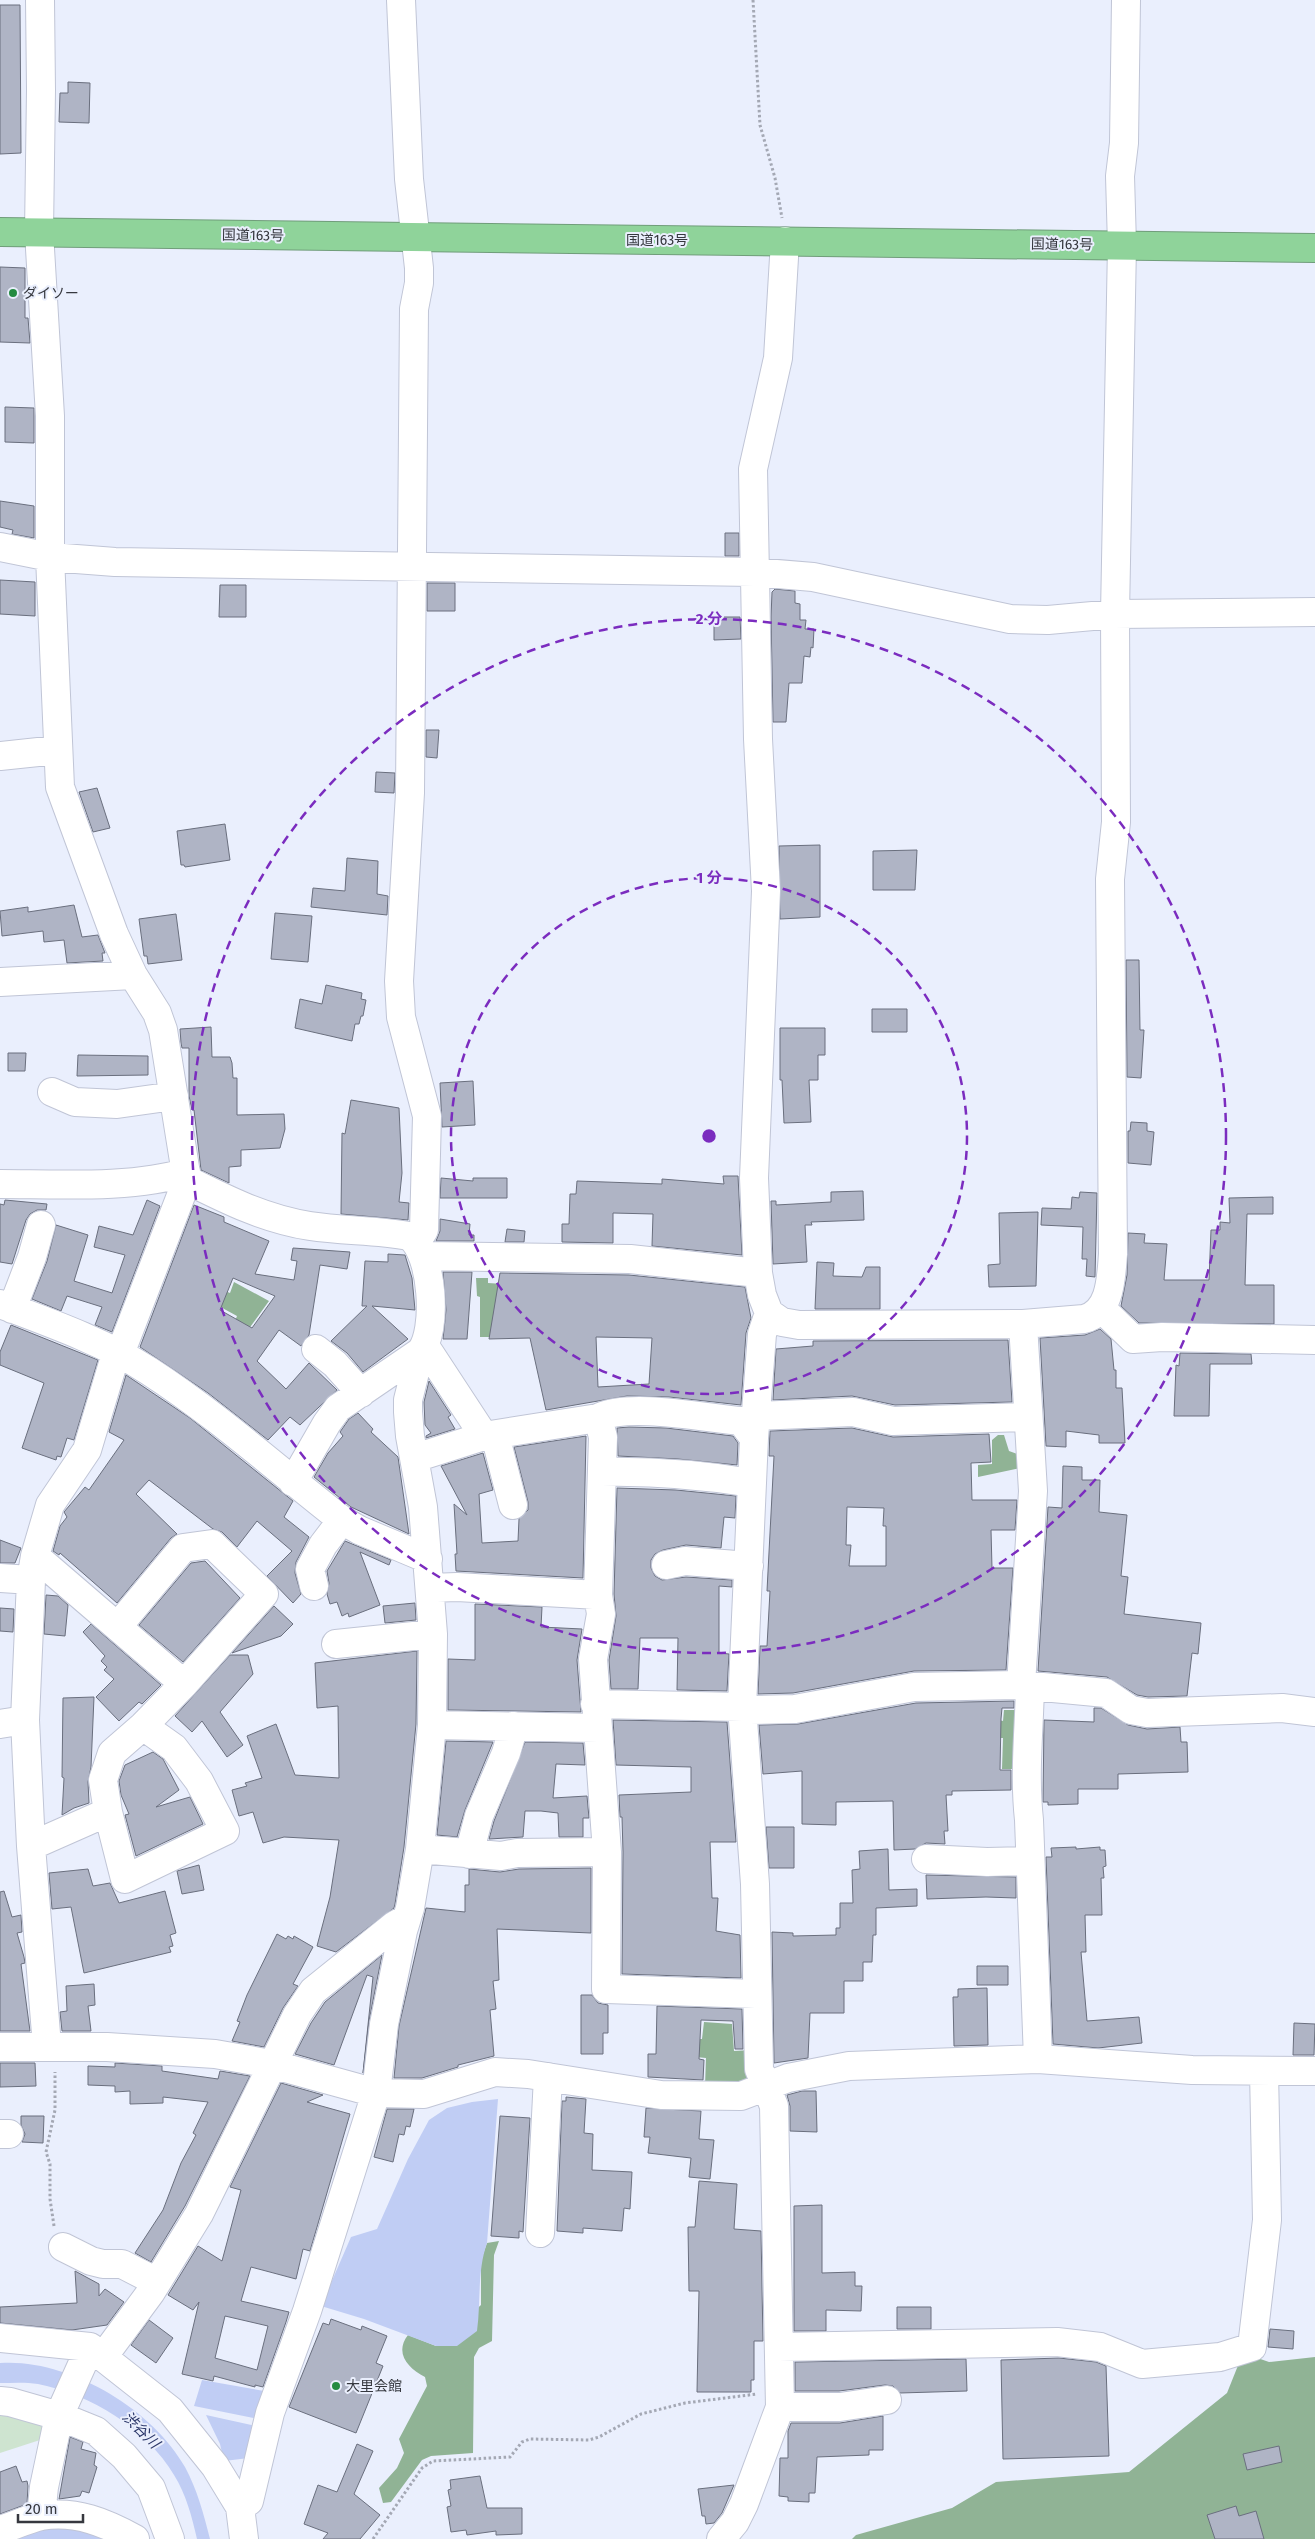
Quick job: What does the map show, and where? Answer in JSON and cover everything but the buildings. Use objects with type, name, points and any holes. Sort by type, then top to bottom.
[{"type":"highway","name":"国道163号","points":[[0,232],[1315,248]]},
{"type":"street","points":[[40,0],[42,90],[39,232],[50,416],[50,557],[60,787],[114,934],[133,975],[157,1013],[163,1030],[186,1176],[120,1354],[114,1360],[87,1450],[50,1505],[33,1568],[13,1722],[31,1846],[51,2046]]},
{"type":"street","points":[[240,2507],[249,2501],[270,2413],[307,2311],[376,2093],[384,2024],[410,1908],[420,1849],[432,1725],[433,1634],[428,1559],[415,1458],[410,1436],[408,1400],[422,1349],[430,1301],[430,1284],[421,1248],[424,1230],[427,1116],[413,1055],[401,1017],[400,981],[410,793],[414,308],[419,283],[409,179],[401,0]]},
{"type":"street","points":[[785,241],[778,358],[753,470],[758,738],[766,891],[754,1178],[758,1273],[762,1295],[769,1312],[782,1322],[799,1325],[1023,1324],[1093,1317],[1102,1309],[1111,1275],[1113,1254],[1110,879],[1116,822],[1115,614],[1122,245],[1120,176],[1124,143],[1126,0]]},
{"type":"street","points":[[0,548],[50,557],[115,562],[754,572],[813,576],[1010,619],[1048,620],[1115,614],[1315,612]]},
{"type":"street","points":[[0,756],[57,750]]},
{"type":"street","points":[[0,982],[133,975]]},
{"type":"street","points":[[52,1092],[75,1102],[117,1104],[174,1096]]},
{"type":"street","points":[[0,1184],[89,1184],[186,1176],[242,1208],[274,1218],[309,1226],[410,1236],[421,1248],[630,1259],[758,1273]]},
{"type":"street","points":[[41,1225],[32,1256],[6,1307],[120,1354],[149,1370],[211,1415],[342,1520],[359,1530],[428,1559]]},
{"type":"street","points":[[1102,1309],[1133,1340],[1162,1337],[1315,1340]]},
{"type":"street","points":[[722,2539],[735,2522],[744,2504],[780,2400],[774,2106],[764,2086],[759,2069],[755,1884],[742,1707],[755,1427],[762,1334],[769,1312]]},
{"type":"street","points":[[1023,1324],[1033,1491],[1026,1686],[1026,1785],[1038,2059]]},
{"type":"street","points":[[316,1349],[336,1364],[361,1393]]},
{"type":"street","points":[[293,1482],[327,1423],[338,1408],[422,1349]]},
{"type":"street","points":[[422,1349],[489,1436],[513,1505]]},
{"type":"street","points":[[415,1458],[489,1436],[598,1418],[607,1413],[646,1412],[741,1422],[755,1427],[852,1412],[893,1421],[1028,1416]]},
{"type":"street","points":[[598,1418],[603,1437],[598,1595],[601,1614],[593,1659],[607,1852],[606,1989],[756,1994]]},
{"type":"street","points":[[602,1472],[638,1471],[708,1476],[752,1483]]},
{"type":"street","points":[[314,1586],[310,1569],[323,1545],[342,1520]]},
{"type":"street","points":[[118,1626],[183,1548],[212,1544],[264,1594],[184,1684],[143,1726],[112,1753],[103,1780],[108,1812],[125,1879],[225,1831],[199,1781],[174,1748],[143,1726]]},
{"type":"street","points":[[666,1565],[685,1561],[749,1566]]},
{"type":"street","points":[[0,1578],[33,1568]]},
{"type":"street","points":[[33,1568],[118,1626],[184,1684]]},
{"type":"street","points":[[430,1588],[457,1587],[598,1595]]},
{"type":"street","points":[[336,1644],[433,1634]]},
{"type":"street","points":[[432,1725],[514,1726],[596,1716],[742,1707],[750,1710],[795,1709],[860,1699],[914,1687],[1026,1686],[1106,1693],[1131,1710],[1146,1713],[1282,1708],[1315,1712]]},
{"type":"street","points":[[469,1854],[479,1816],[506,1752],[514,1726]]},
{"type":"street","points":[[31,1846],[108,1812]]},
{"type":"street","points":[[420,1849],[501,1856],[607,1852]]},
{"type":"street","points":[[926,1859],[987,1862],[1030,1860]]},
{"type":"street","points":[[41,2516],[44,2487],[61,2412],[93,2354],[157,2282],[199,2214],[296,2015],[313,1991],[395,1925],[406,1919]]},
{"type":"street","points":[[0,2047],[51,2046],[215,2054],[271,2064],[376,2093],[424,2094],[495,2072],[548,2077],[661,2095],[741,2096],[788,2078],[849,2066],[1038,2059],[1192,2070],[1315,2071]]},
{"type":"street","points":[[779,2347],[1057,2342],[1100,2347],[1142,2364],[1220,2357],[1252,2347],[1267,2220],[1264,2071]]},
{"type":"street","points":[[540,2233],[548,2077]]},
{"type":"street","points":[[63,2247],[103,2264],[122,2264],[157,2282]]},
{"type":"street","points":[[0,2338],[93,2354],[170,2410],[215,2466],[240,2507],[237,2539]]},
{"type":"street","points":[[780,2400],[840,2407],[887,2400]]},
{"type":"street","points":[[0,2401],[61,2412],[96,2431],[124,2456],[151,2488],[170,2539]]},
{"type":"street","points":[[0,2530],[41,2516],[88,2517],[111,2526],[135,2539]]},
{"type":"path","points":[[753,0],[760,125],[775,178],[785,241]]},
{"type":"path","points":[[51,2046],[55,2110],[46,2152],[50,2164],[50,2199],[54,2226],[59,2245],[63,2247]]},
{"type":"path","points":[[373,2539],[422,2468],[432,2461],[510,2457],[522,2442],[530,2439],[589,2440],[599,2437],[641,2414],[685,2403],[780,2400]]},
{"type":"green space","points":[[476,1278],[488,1278],[488,1283],[503,1284],[500,1337],[480,1337],[480,1297],[477,1296]]},
{"type":"green space","points":[[234,1282],[269,1301],[245,1334],[233,1326],[237,1316],[215,1304],[220,1289],[230,1293]]},
{"type":"green space","points":[[998,1435],[1004,1435],[1009,1451],[1020,1455],[1025,1467],[978,1477],[978,1465],[992,1464],[992,1440]]},
{"type":"green space","points":[[1004,1710],[1025,1710],[1020,1769],[1002,1769],[1003,1738],[999,1738],[999,1720],[1003,1721]]},
{"type":"green space","points":[[704,2022],[732,2024],[734,2051],[752,2050],[752,2073],[741,2087],[705,2086],[706,2058],[696,2057],[696,2039],[702,2039]]},
{"type":"green space","points":[[499,2241],[494,2255],[492,2341],[479,2348],[474,2357],[473,2453],[431,2456],[422,2460],[391,2502],[383,2503],[379,2488],[397,2468],[404,2453],[399,2439],[427,2386],[425,2377],[408,2365],[403,2354],[404,2342],[408,2335],[436,2346],[481,2305],[481,2260],[487,2243]]},
{"type":"green space","points":[[1243,2353],[1269,2362],[1315,2357],[1315,2539],[852,2539],[856,2535],[952,2508],[996,2482],[1129,2472],[1227,2393]]},
{"type":"green space","points":[[0,2406],[51,2417],[43,2439],[0,2453]]},
{"type":"water","points":[[498,2099],[487,2243],[480,2276],[477,2331],[457,2346],[436,2346],[364,2319],[321,2306],[351,2237],[377,2229],[408,2159],[429,2120],[447,2108],[472,2102]]},
{"type":"water","name":"渋谷川","points":[[0,2363],[26,2364],[53,2369],[79,2378],[105,2391],[130,2407],[152,2425],[170,2445],[185,2467],[197,2493],[210,2539],[197,2539],[191,2514],[174,2475],[163,2458],[133,2429],[97,2405],[58,2389],[33,2383],[0,2383]]},
{"type":"water","points":[[202,2380],[264,2391],[258,2419],[194,2406]]},
{"type":"water","points":[[206,2415],[256,2426],[249,2458],[224,2461],[220,2444]]},
{"type":"water","points":[[55,2525],[97,2533],[104,2539],[12,2539]]},
{"type":"place","name":"ダイソー","points":[[13,293]]},
{"type":"place","name":"大里会館","points":[[336,2386]]}]
